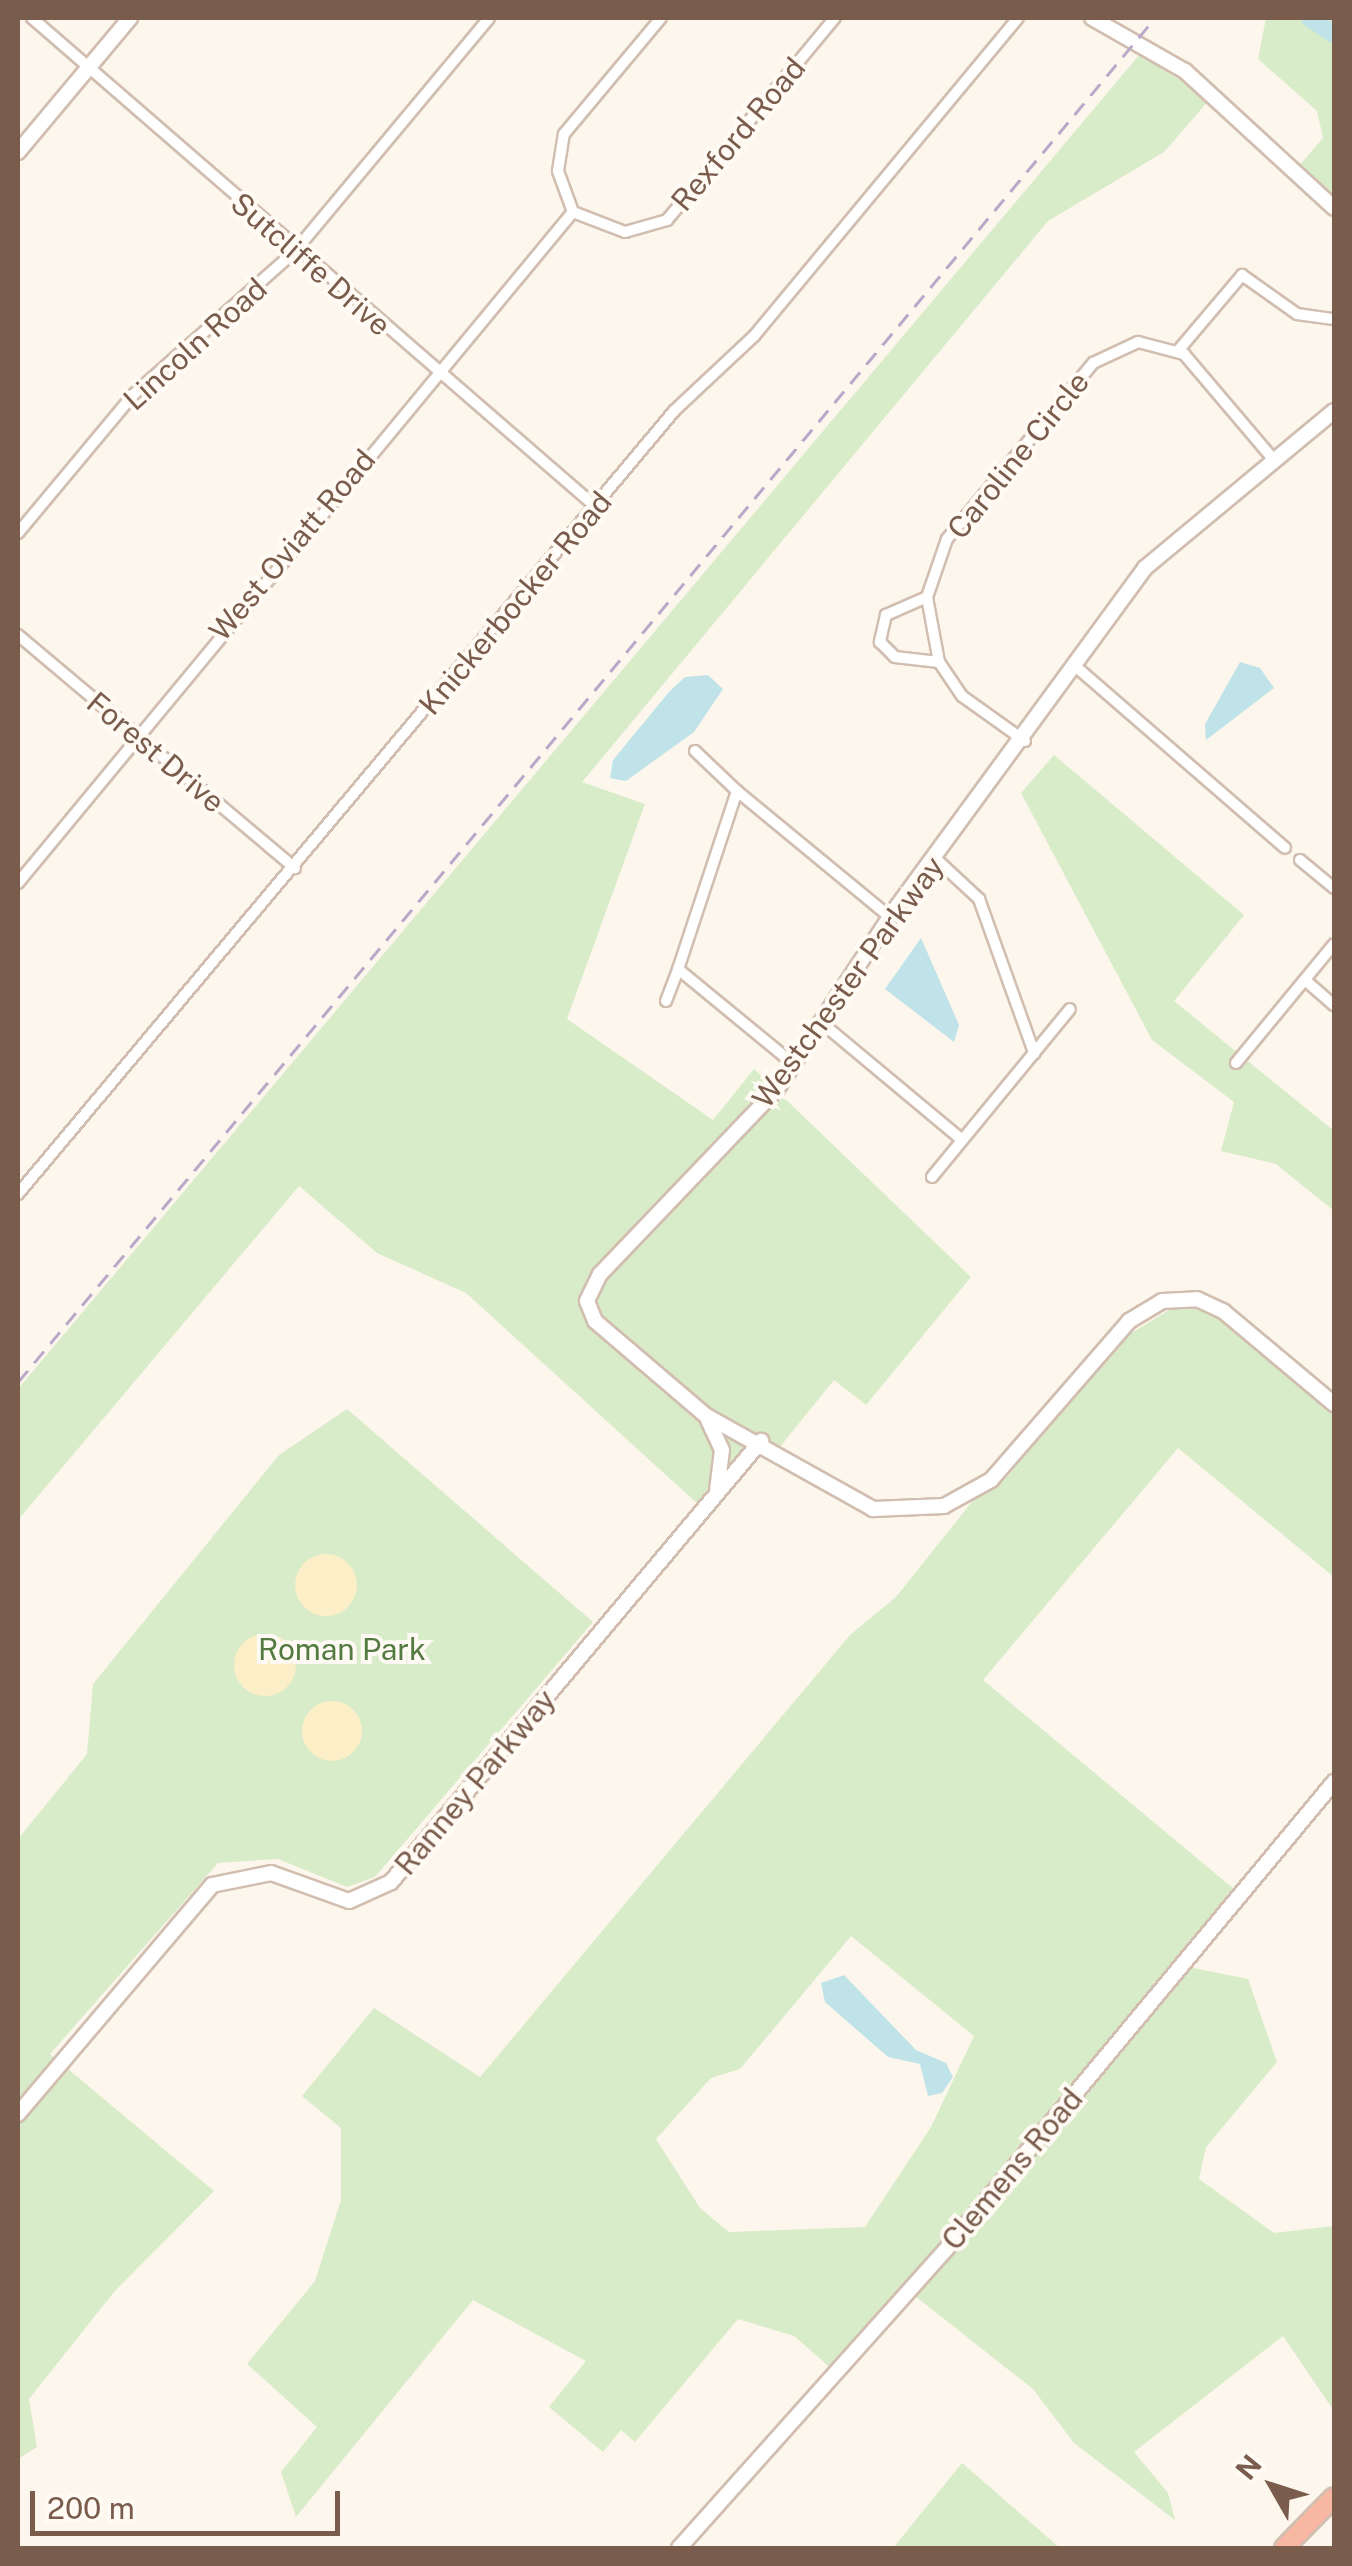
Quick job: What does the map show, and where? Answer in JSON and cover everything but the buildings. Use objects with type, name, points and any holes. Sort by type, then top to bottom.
[{"type":"highway","points":[[1284,2548],[1334,2497]]},
{"type":"street","name":"Sutcliffe Drive","points":[[32,18],[295,250],[595,506]]},
{"type":"street","points":[[18,152],[130,18]]},
{"type":"street","name":"Lincoln Road","points":[[18,532],[133,395],[295,250],[489,18]]},
{"type":"street","points":[[573,212],[558,172],[564,134],[661,18]]},
{"type":"street","name":"Rexford Road","points":[[573,212],[624,232],[667,220],[835,18]]},
{"type":"street","name":"Knickerbocker Road","points":[[18,1194],[674,411],[754,336],[1018,18]]},
{"type":"street","points":[[1092,18],[1179,66],[1334,208]]},
{"type":"street","name":"West Oviatt Road","points":[[18,883],[134,734],[573,212]]},
{"type":"street","points":[[1273,459],[1178,352],[1242,276],[1297,314],[1334,320]]},
{"type":"street","name":"Caroline Circle","points":[[1025,741],[962,696],[938,662],[928,597],[947,540],[1092,363],[1138,342],[1178,352]]},
{"type":"street","name":"Westchester Parkway","points":[[1334,411],[1145,568],[1074,665],[1025,741],[890,917],[795,1065],[588,1293],[596,1321],[705,1415],[761,1441],[828,1491],[873,1509],[917,1511],[970,1494],[1010,1462],[1130,1320],[1162,1301],[1197,1299],[1223,1311],[1334,1404]]},
{"type":"street","points":[[928,597],[886,615],[880,642],[895,657],[938,662]]},
{"type":"street","name":"Forest Drive","points":[[18,635],[295,868]]},
{"type":"street","points":[[1074,665],[1285,848]]},
{"type":"street","points":[[695,751],[890,917]]},
{"type":"street","points":[[666,1001],[737,790]]},
{"type":"street","points":[[936,859],[979,899],[1034,1053]]},
{"type":"street","points":[[1300,860],[1334,888]]},
{"type":"street","points":[[1236,1063],[1334,944]]},
{"type":"street","points":[[678,969],[795,1065]]},
{"type":"street","points":[[1305,980],[1334,1004]]},
{"type":"street","points":[[932,1177],[1070,1009]]},
{"type":"street","points":[[822,1024],[962,1140]]},
{"type":"street","points":[[705,1415],[722,1450],[714,1498]]},
{"type":"street","name":"Ranney Parkway","points":[[18,2114],[212,1885],[271,1873],[348,1901],[391,1882],[761,1441]]},
{"type":"street","name":"Clemens Road","points":[[679,2548],[946,2248],[1334,1782]]},
{"type":"green space","points":[[1266,18],[1334,18],[1333,199],[1298,167],[1323,138],[1317,111],[1258,59]]},
{"type":"green space","points":[[1140,54],[1210,99],[1164,152],[1048,221],[582,782],[645,804],[567,1019],[713,1120],[754,1069],[971,1277],[866,1405],[834,1380],[779,1448],[758,1434],[700,1506],[466,1293],[377,1253],[299,1186],[18,1520],[18,1389]]},
{"type":"green space","points":[[1054,755],[1244,915],[1174,1001],[1334,1131],[1334,1211],[1276,1164],[1221,1151],[1234,1102],[1152,1040],[1021,793]]},
{"type":"green space","points":[[1179,1304],[1221,1317],[1334,1411],[1334,1577],[1178,1448],[983,1680],[1234,1889],[834,2371],[794,2336],[738,2319],[635,2442],[621,2430],[603,2452],[549,2407],[586,2361],[473,2300],[296,2517],[281,2472],[317,2427],[247,2364],[315,2281],[341,2200],[341,2128],[302,2096],[374,2008],[480,2077],[850,1635],[896,1597],[975,1498],[1008,1476],[1120,1340]],"holes":[[[851,1936],[974,2036],[931,2127],[865,2227],[729,2232],[700,2208],[656,2139],[711,2078],[740,2069]]]},
{"type":"green space","name":"Roman Park","points":[[347,1409],[593,1622],[375,1877],[347,1887],[278,1859],[218,1863],[50,2054],[214,2191],[114,2292],[29,2399],[37,2447],[18,2459],[18,1839],[87,1754],[93,1684],[279,1455]]},
{"type":"green space","points":[[1188,1967],[1248,1979],[1277,2062],[1206,2147],[1199,2179],[1274,2233],[1334,2226],[1334,2411],[1283,2336],[1134,2452],[1168,2493],[1175,2520],[1074,2443],[1033,2389],[915,2296]]},
{"type":"green space","points":[[962,2463],[1060,2548],[893,2548]]},
{"type":"sand","points":[[326,1554],[348,1563],[357,1585],[348,1607],[326,1616],[304,1607],[295,1585],[304,1563]]},
{"type":"sand","points":[[265,1634],[287,1643],[296,1665],[287,1687],[265,1696],[243,1687],[234,1665],[243,1643]]},
{"type":"sand","points":[[332,1701],[353,1710],[362,1731],[353,1752],[332,1761],[311,1752],[302,1731],[311,1710]]},
{"type":"water","points":[[1240,662],[1260,668],[1274,688],[1206,740],[1205,724]]},
{"type":"water","points":[[708,675],[723,689],[694,732],[626,781],[610,778],[613,760],[669,692],[685,677]]},
{"type":"water","points":[[921,938],[959,1025],[954,1042],[885,989]]},
{"type":"water","points":[[844,1975],[916,2050],[946,2063],[953,2077],[942,2093],[928,2096],[920,2064],[888,2057],[825,2002],[821,1983]]},
{"type":"waterway","points":[[1310,18],[1334,34]]},
{"type":"railway","points":[[18,1382],[1155,18]]}]
